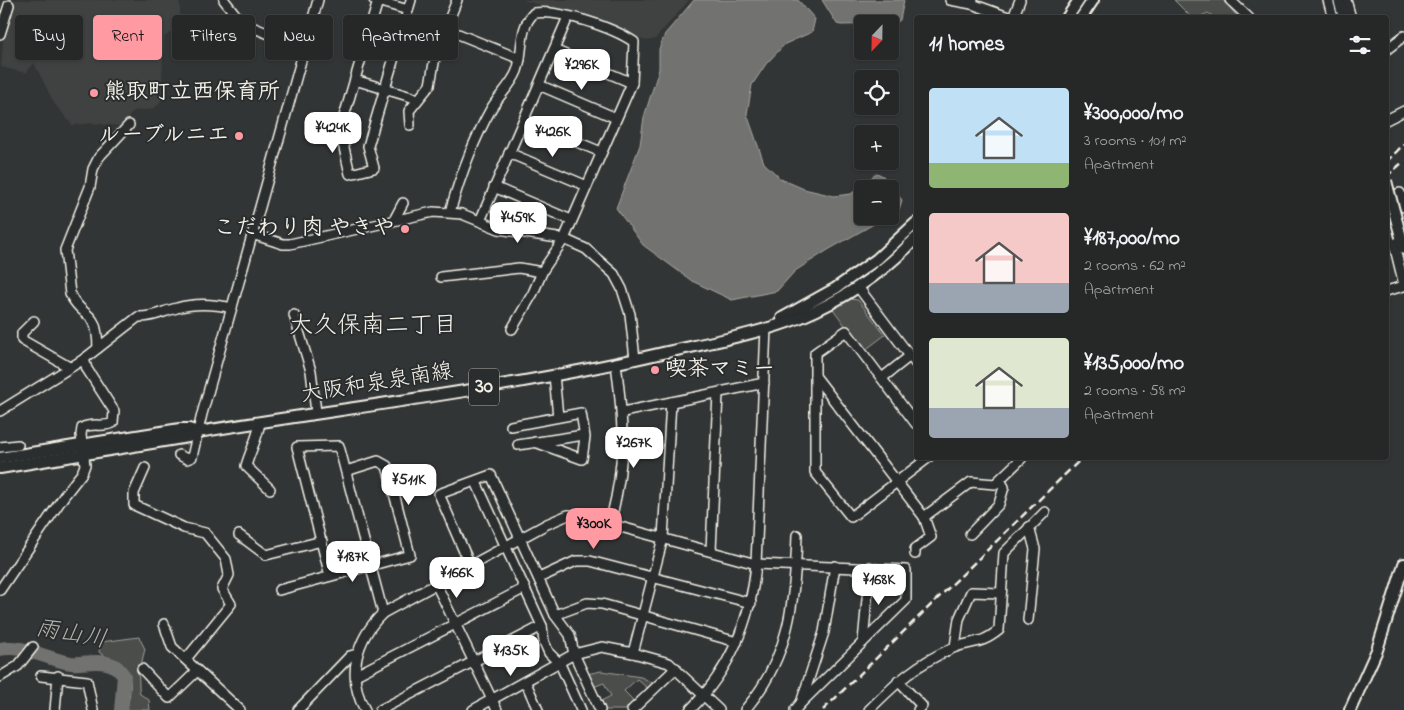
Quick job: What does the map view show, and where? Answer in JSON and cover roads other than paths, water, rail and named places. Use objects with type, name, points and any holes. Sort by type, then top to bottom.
[{"type":"main road","points":[[1069,15],[1079,0]]},
{"type":"main road","points":[[1084,15],[1093,0]]},
{"type":"main road","points":[[1339,0],[1343,15]]},
{"type":"main road","points":[[1389,192],[1404,249]]},
{"type":"main road","name":"大阪和泉泉南線","points":[[766,328],[836,288],[877,260],[914,225]]},
{"type":"main road","name":"大阪和泉泉南線","points":[[0,468],[180,429],[198,432],[554,375],[616,364],[737,337],[800,317],[858,287],[914,240]]},
{"type":"main road","name":"大阪和泉泉南線","points":[[0,458],[84,449]]},
{"type":"main road","points":[[1350,710],[1377,650],[1404,564]]},
{"type":"street","points":[[224,0],[242,23],[265,32]]},
{"type":"street","points":[[314,15],[318,0]]},
{"type":"street","points":[[408,10],[376,1],[340,130],[350,174],[374,168],[368,146],[411,0]]},
{"type":"street","points":[[451,15],[457,0]]},
{"type":"street","points":[[950,0],[973,2],[1005,15]]},
{"type":"street","points":[[1013,15],[1020,0]]},
{"type":"street","points":[[1230,0],[1246,15]]},
{"type":"street","points":[[1328,0],[1332,15]]},
{"type":"street","points":[[1346,0],[1350,15]]},
{"type":"street","points":[[0,34],[9,6]]},
{"type":"street","points":[[450,212],[467,163],[492,108],[510,84],[520,59],[525,26],[534,13],[542,12],[602,26],[634,42],[632,83],[564,238],[542,272],[512,329]]},
{"type":"street","points":[[480,221],[568,17]]},
{"type":"street","points":[[458,34],[520,59]]},
{"type":"street","points":[[1389,48],[1404,36]]},
{"type":"street","points":[[554,50],[632,83]]},
{"type":"street","points":[[179,455],[187,459],[192,457],[301,60]]},
{"type":"street","points":[[410,125],[409,111],[430,86],[435,60]]},
{"type":"street","points":[[355,80],[418,100]]},
{"type":"street","points":[[539,85],[616,118]]},
{"type":"street","points":[[1389,118],[1404,111]]},
{"type":"street","points":[[524,120],[601,152]]},
{"type":"street","points":[[98,348],[98,330],[94,320],[73,301],[70,294],[64,250],[90,187],[93,169],[99,157],[129,124]]},
{"type":"street","points":[[509,153],[587,186]]},
{"type":"street","points":[[494,187],[571,220]]},
{"type":"street","points":[[1389,197],[1400,192],[1404,207]]},
{"type":"street","points":[[394,220],[403,203]]},
{"type":"street","points":[[252,234],[283,244],[290,244],[433,212],[450,212],[500,229],[564,238],[586,249],[603,264],[622,289],[630,314],[635,359]]},
{"type":"street","points":[[1389,224],[1404,286],[1389,290]]},
{"type":"street","points":[[441,277],[519,268],[542,272]]},
{"type":"street","points":[[858,287],[914,361]]},
{"type":"street","points":[[0,411],[84,359],[138,317],[148,318],[178,307],[198,305],[232,308]]},
{"type":"street","points":[[294,315],[311,371],[316,412]]},
{"type":"street","points":[[34,321],[22,333],[22,340],[69,367]]},
{"type":"street","points":[[690,710],[704,696],[719,676],[737,642],[751,603],[756,564],[766,328]]},
{"type":"street","points":[[914,421],[846,331],[816,353],[814,472],[851,517],[925,460]]},
{"type":"street","points":[[882,378],[910,356]]},
{"type":"street","points":[[0,590],[64,496],[82,473],[85,465],[81,435],[82,428],[88,425],[108,426],[113,423],[115,418],[114,411],[87,369],[84,359]]},
{"type":"street","points":[[610,523],[621,477],[623,453],[623,412],[616,364]]},
{"type":"street","points":[[554,375],[558,417]]},
{"type":"street","points":[[815,376],[924,517],[931,536],[915,549],[915,554]]},
{"type":"street","points":[[623,412],[764,383]]},
{"type":"street","points":[[711,551],[718,393]]},
{"type":"street","points":[[633,653],[654,576],[662,538],[672,402]]},
{"type":"street","points":[[511,426],[581,413],[584,435],[582,459],[534,442]]},
{"type":"street","points":[[260,422],[258,435],[246,466],[270,489]]},
{"type":"street","points":[[518,445],[584,435]]},
{"type":"street","points":[[0,447],[18,445]]},
{"type":"street","points":[[330,576],[297,447],[339,446],[383,613]]},
{"type":"street","points":[[924,517],[971,482],[995,484],[1020,460]]},
{"type":"street","points":[[279,590],[410,555],[387,466],[378,461],[346,471]]},
{"type":"street","points":[[145,468],[134,493],[134,505],[184,528],[205,533],[226,560],[229,575],[222,589],[231,604],[186,659]]},
{"type":"street","points":[[470,565],[439,494],[491,475],[555,615],[570,635],[574,654],[600,710]]},
{"type":"street","points":[[970,534],[999,504],[1004,487],[1000,480]]},
{"type":"street","points":[[476,482],[542,626],[546,647],[560,664],[581,710]]},
{"type":"street","points":[[868,710],[914,668],[954,647],[986,640],[999,630],[1004,552],[1045,512]]},
{"type":"street","points":[[365,710],[358,698],[356,675],[358,654],[369,627],[383,613],[505,546],[568,516],[577,515],[756,564],[796,564],[906,570],[906,600],[798,706]]},
{"type":"street","points":[[1028,620],[1035,548],[1029,527]]},
{"type":"street","points":[[239,535],[266,555],[322,541]]},
{"type":"street","points":[[745,710],[763,684],[783,642],[790,620],[797,535]]},
{"type":"street","points":[[539,578],[576,561],[590,561],[654,576],[751,603]]},
{"type":"street","points":[[798,706],[824,632],[835,566]]},
{"type":"street","points":[[864,642],[870,567]]},
{"type":"street","points":[[436,584],[497,710]]},
{"type":"street","points":[[356,675],[525,588]]},
{"type":"street","points":[[954,647],[959,619],[971,592],[1000,593]]},
{"type":"street","points":[[555,615],[587,603],[602,604],[737,642]]},
{"type":"street","points":[[164,624],[172,647],[240,710]]},
{"type":"street","points":[[380,710],[542,626]]},
{"type":"street","points":[[0,677],[18,666],[33,647]]},
{"type":"street","points":[[473,710],[526,683],[574,654],[602,648],[633,653],[669,663],[719,710]]},
{"type":"street","points":[[298,710],[350,656],[358,654]]},
{"type":"street","points":[[632,710],[676,668]]},
{"type":"street","points":[[142,669],[168,698],[197,671]]},
{"type":"street","points":[[41,676],[58,676],[88,681],[93,710]]},
{"type":"street","points":[[54,710],[58,676]]},
{"type":"street","points":[[898,681],[922,706],[918,710]]},
{"type":"street","points":[[526,683],[538,710]]},
{"type":"waterway","name":"雨山川","points":[[0,649],[27,650],[71,663],[98,662],[112,665],[124,676],[121,710]]},
{"type":"railway","points":[[1389,159],[1404,144]]},
{"type":"railway","points":[[1389,174],[1404,161]]},
{"type":"railway","points":[[823,710],[1080,460]]},
{"type":"place","name":"熊取町立西保育所","points":[[94,93]]},
{"type":"place","name":"ルーブルニエ","points":[[239,136]]},
{"type":"place","name":"こだわり肉 やきや","points":[[405,229]]},
{"type":"place","name":"喫茶マミー","points":[[655,370]]},
{"type":"district","name":"大久保南二丁目","points":[[373,326]]}]
